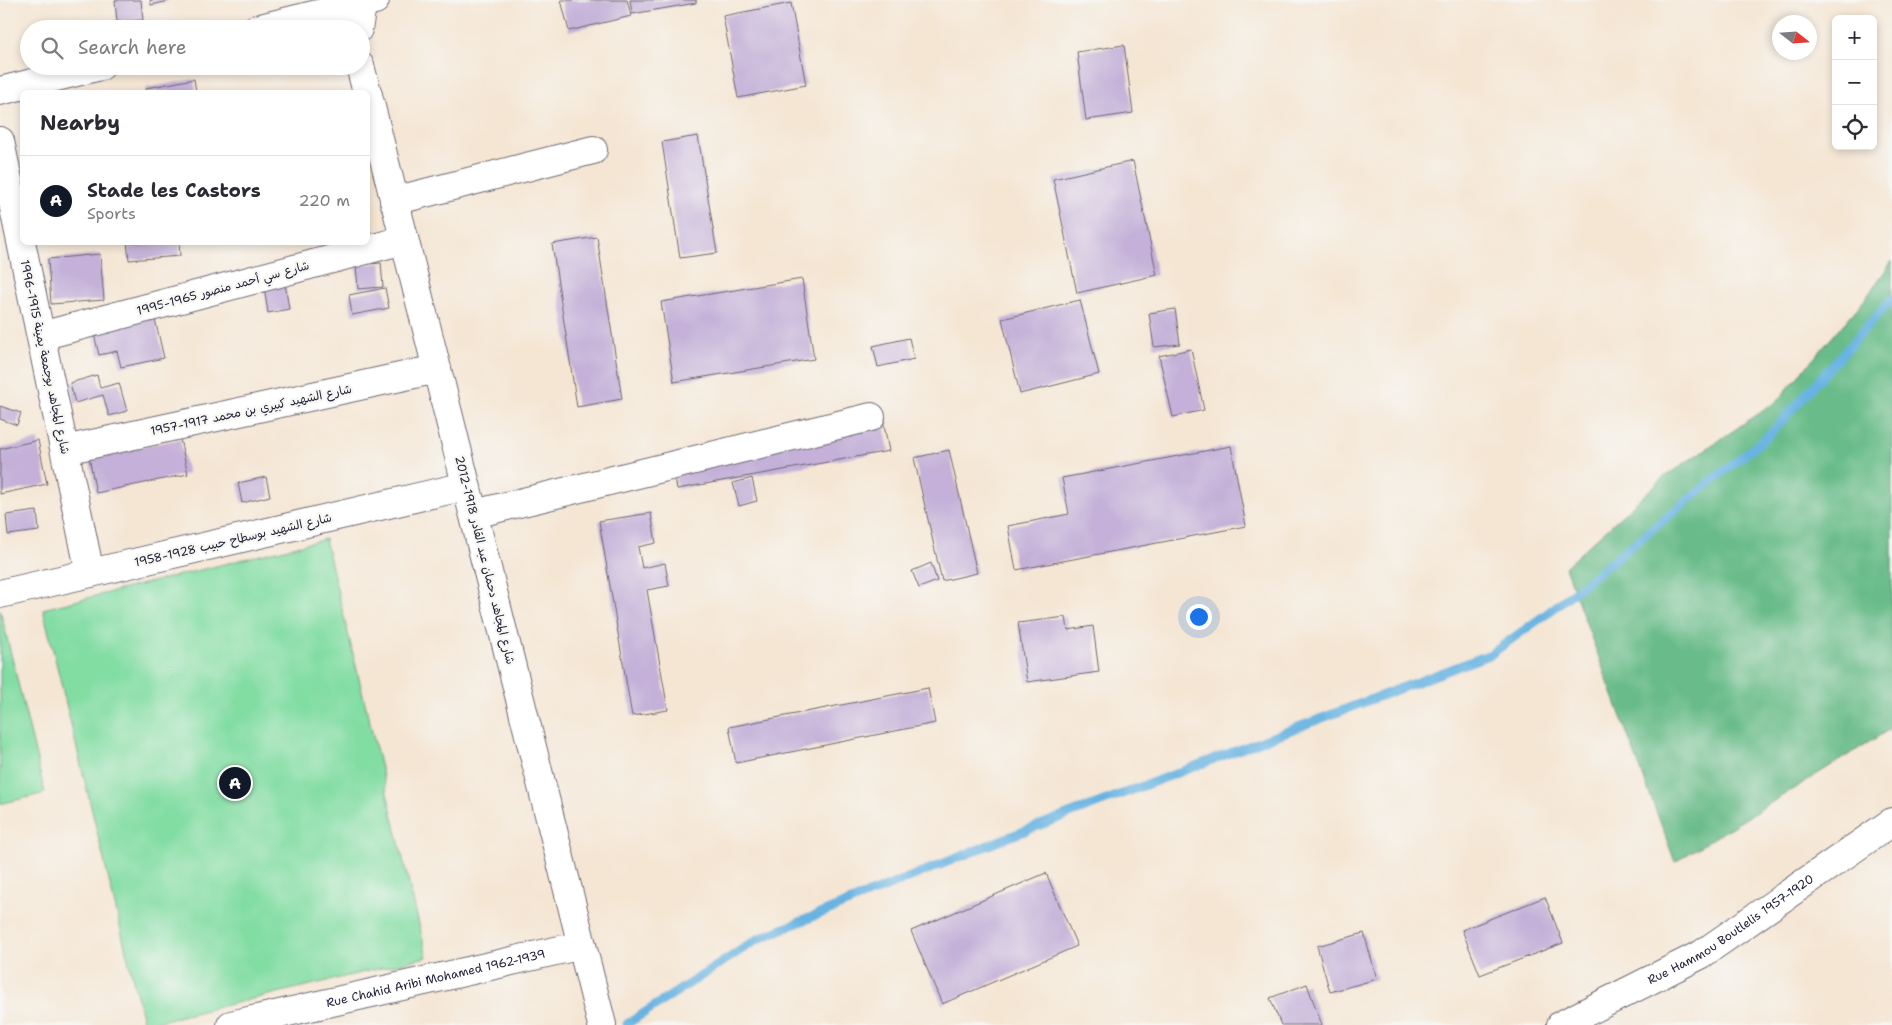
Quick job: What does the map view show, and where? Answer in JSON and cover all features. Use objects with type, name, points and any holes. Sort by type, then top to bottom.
[{"type":"street","points":[[303,20],[365,8]]},
{"type":"street","points":[[0,91],[65,75]]},
{"type":"street","name":"شارع المجاهد دحمان عبد القادر 1918-2012","points":[[362,75],[366,90]]},
{"type":"street","name":"شارع المجاهد دحمان عبد القادر 1918-2012","points":[[370,115],[372,129],[394,201],[474,514],[602,1025]]},
{"type":"street","name":"شارع المجاهد بوجمعة يمينة 1915-1996","points":[[0,141],[19,210]]},
{"type":"street","points":[[394,201],[593,150]]},
{"type":"street","name":"شارع سي أحمد منصور 1965-1995","points":[[41,336],[404,240]]},
{"type":"street","name":"شارع المجاهد بوجمعة يمينة 1915-1996","points":[[25,245],[41,336],[90,573]]},
{"type":"street","name":"شارع الشهيد كبيري بن محمد 1917-1957","points":[[65,450],[437,369]]},
{"type":"street","points":[[474,514],[872,417]]},
{"type":"street","name":"شارع الشهيد بوسطاح حبيب 1928-1958","points":[[0,594],[466,486]]},
{"type":"street","name":"Rue Hammou Boutlelis 1957-1920","points":[[1561,1025],[1598,1015],[1702,954],[1892,822]]},
{"type":"street","name":"Rue Chahid Aribi Mohamed 1962-1939","points":[[232,1025],[582,945]]},
{"type":"green space","points":[[1892,261],[1892,728],[1675,862],[1565,567],[1664,477],[1776,402],[1866,298]]},
{"type":"green space","points":[[325,539],[427,957],[144,1025],[43,609]]},
{"type":"green space","points":[[0,609],[45,793],[0,804]]},
{"type":"building","points":[[115,0],[141,0],[143,20],[117,20]]},
{"type":"building","points":[[150,0],[169,0],[169,1],[151,5]]},
{"type":"building","points":[[561,0],[627,0],[631,16],[569,31]]},
{"type":"building","points":[[630,0],[696,0],[696,3],[632,14]]},
{"type":"building","points":[[791,3],[806,85],[738,98],[723,16]]},
{"type":"building","points":[[1124,45],[1133,113],[1086,120],[1077,52]]},
{"type":"building","points":[[194,79],[196,90],[146,90],[146,88]]},
{"type":"building","points":[[698,136],[717,253],[680,258],[662,142]]},
{"type":"building","points":[[1133,161],[1157,275],[1077,293],[1053,179]]},
{"type":"building","points":[[597,237],[622,399],[577,407],[552,244]]},
{"type":"building","points":[[127,245],[179,245],[180,256],[129,260]]},
{"type":"building","points":[[100,254],[104,300],[51,304],[48,259]]},
{"type":"building","points":[[381,263],[383,287],[358,289],[356,265]]},
{"type":"building","points":[[802,279],[814,359],[674,382],[661,302]]},
{"type":"building","points":[[285,283],[289,309],[268,313],[264,287]]},
{"type":"building","points":[[385,288],[389,308],[352,315],[349,295]]},
{"type":"building","points":[[1080,300],[1099,374],[1020,394],[1002,319]]},
{"type":"building","points":[[1175,309],[1180,344],[1154,347],[1149,313]]},
{"type":"building","points":[[154,315],[164,358],[121,367],[117,351],[99,355],[93,329]]},
{"type":"building","points":[[909,338],[914,359],[878,367],[873,346]]},
{"type":"building","points":[[1191,349],[1204,410],[1173,417],[1159,356]]},
{"type":"building","points":[[97,375],[100,388],[119,383],[127,411],[109,416],[103,395],[75,403],[70,383]]},
{"type":"building","points":[[0,406],[21,413],[17,425],[0,419]]},
{"type":"building","points":[[882,415],[889,451],[677,489],[671,454]]},
{"type":"building","points":[[180,439],[188,474],[96,493],[89,457]]},
{"type":"building","points":[[38,440],[47,484],[0,494],[0,449]]},
{"type":"building","points":[[1231,446],[1246,526],[1016,570],[1008,526],[1069,514],[1062,478]]},
{"type":"building","points":[[949,450],[977,573],[942,581],[914,458]]},
{"type":"building","points":[[266,477],[270,496],[242,503],[238,483]]},
{"type":"building","points":[[752,478],[757,501],[739,506],[733,483]]},
{"type":"building","points":[[37,511],[39,531],[8,535],[6,515]]},
{"type":"building","points":[[651,513],[656,543],[638,547],[642,568],[665,563],[669,586],[647,590],[668,710],[632,716],[599,521]]},
{"type":"building","points":[[931,563],[937,581],[919,588],[912,571]]},
{"type":"building","points":[[1066,617],[1068,630],[1093,626],[1099,672],[1027,682],[1018,623]]},
{"type":"building","points":[[928,688],[935,723],[736,763],[729,727]]},
{"type":"building","points":[[1046,873],[1077,946],[942,1004],[911,931]]},
{"type":"building","points":[[1545,897],[1563,943],[1480,975],[1462,930]]},
{"type":"building","points":[[1364,933],[1377,979],[1330,992],[1317,946]]},
{"type":"building","points":[[1307,984],[1322,1025],[1281,1025],[1270,998]]},
{"type":"waterway","points":[[627,1024],[758,939],[1006,838],[1491,654],[1549,612],[1769,435],[1892,299]]},
{"type":"place","name":"Stade les Castors","points":[[235,783]]}]
